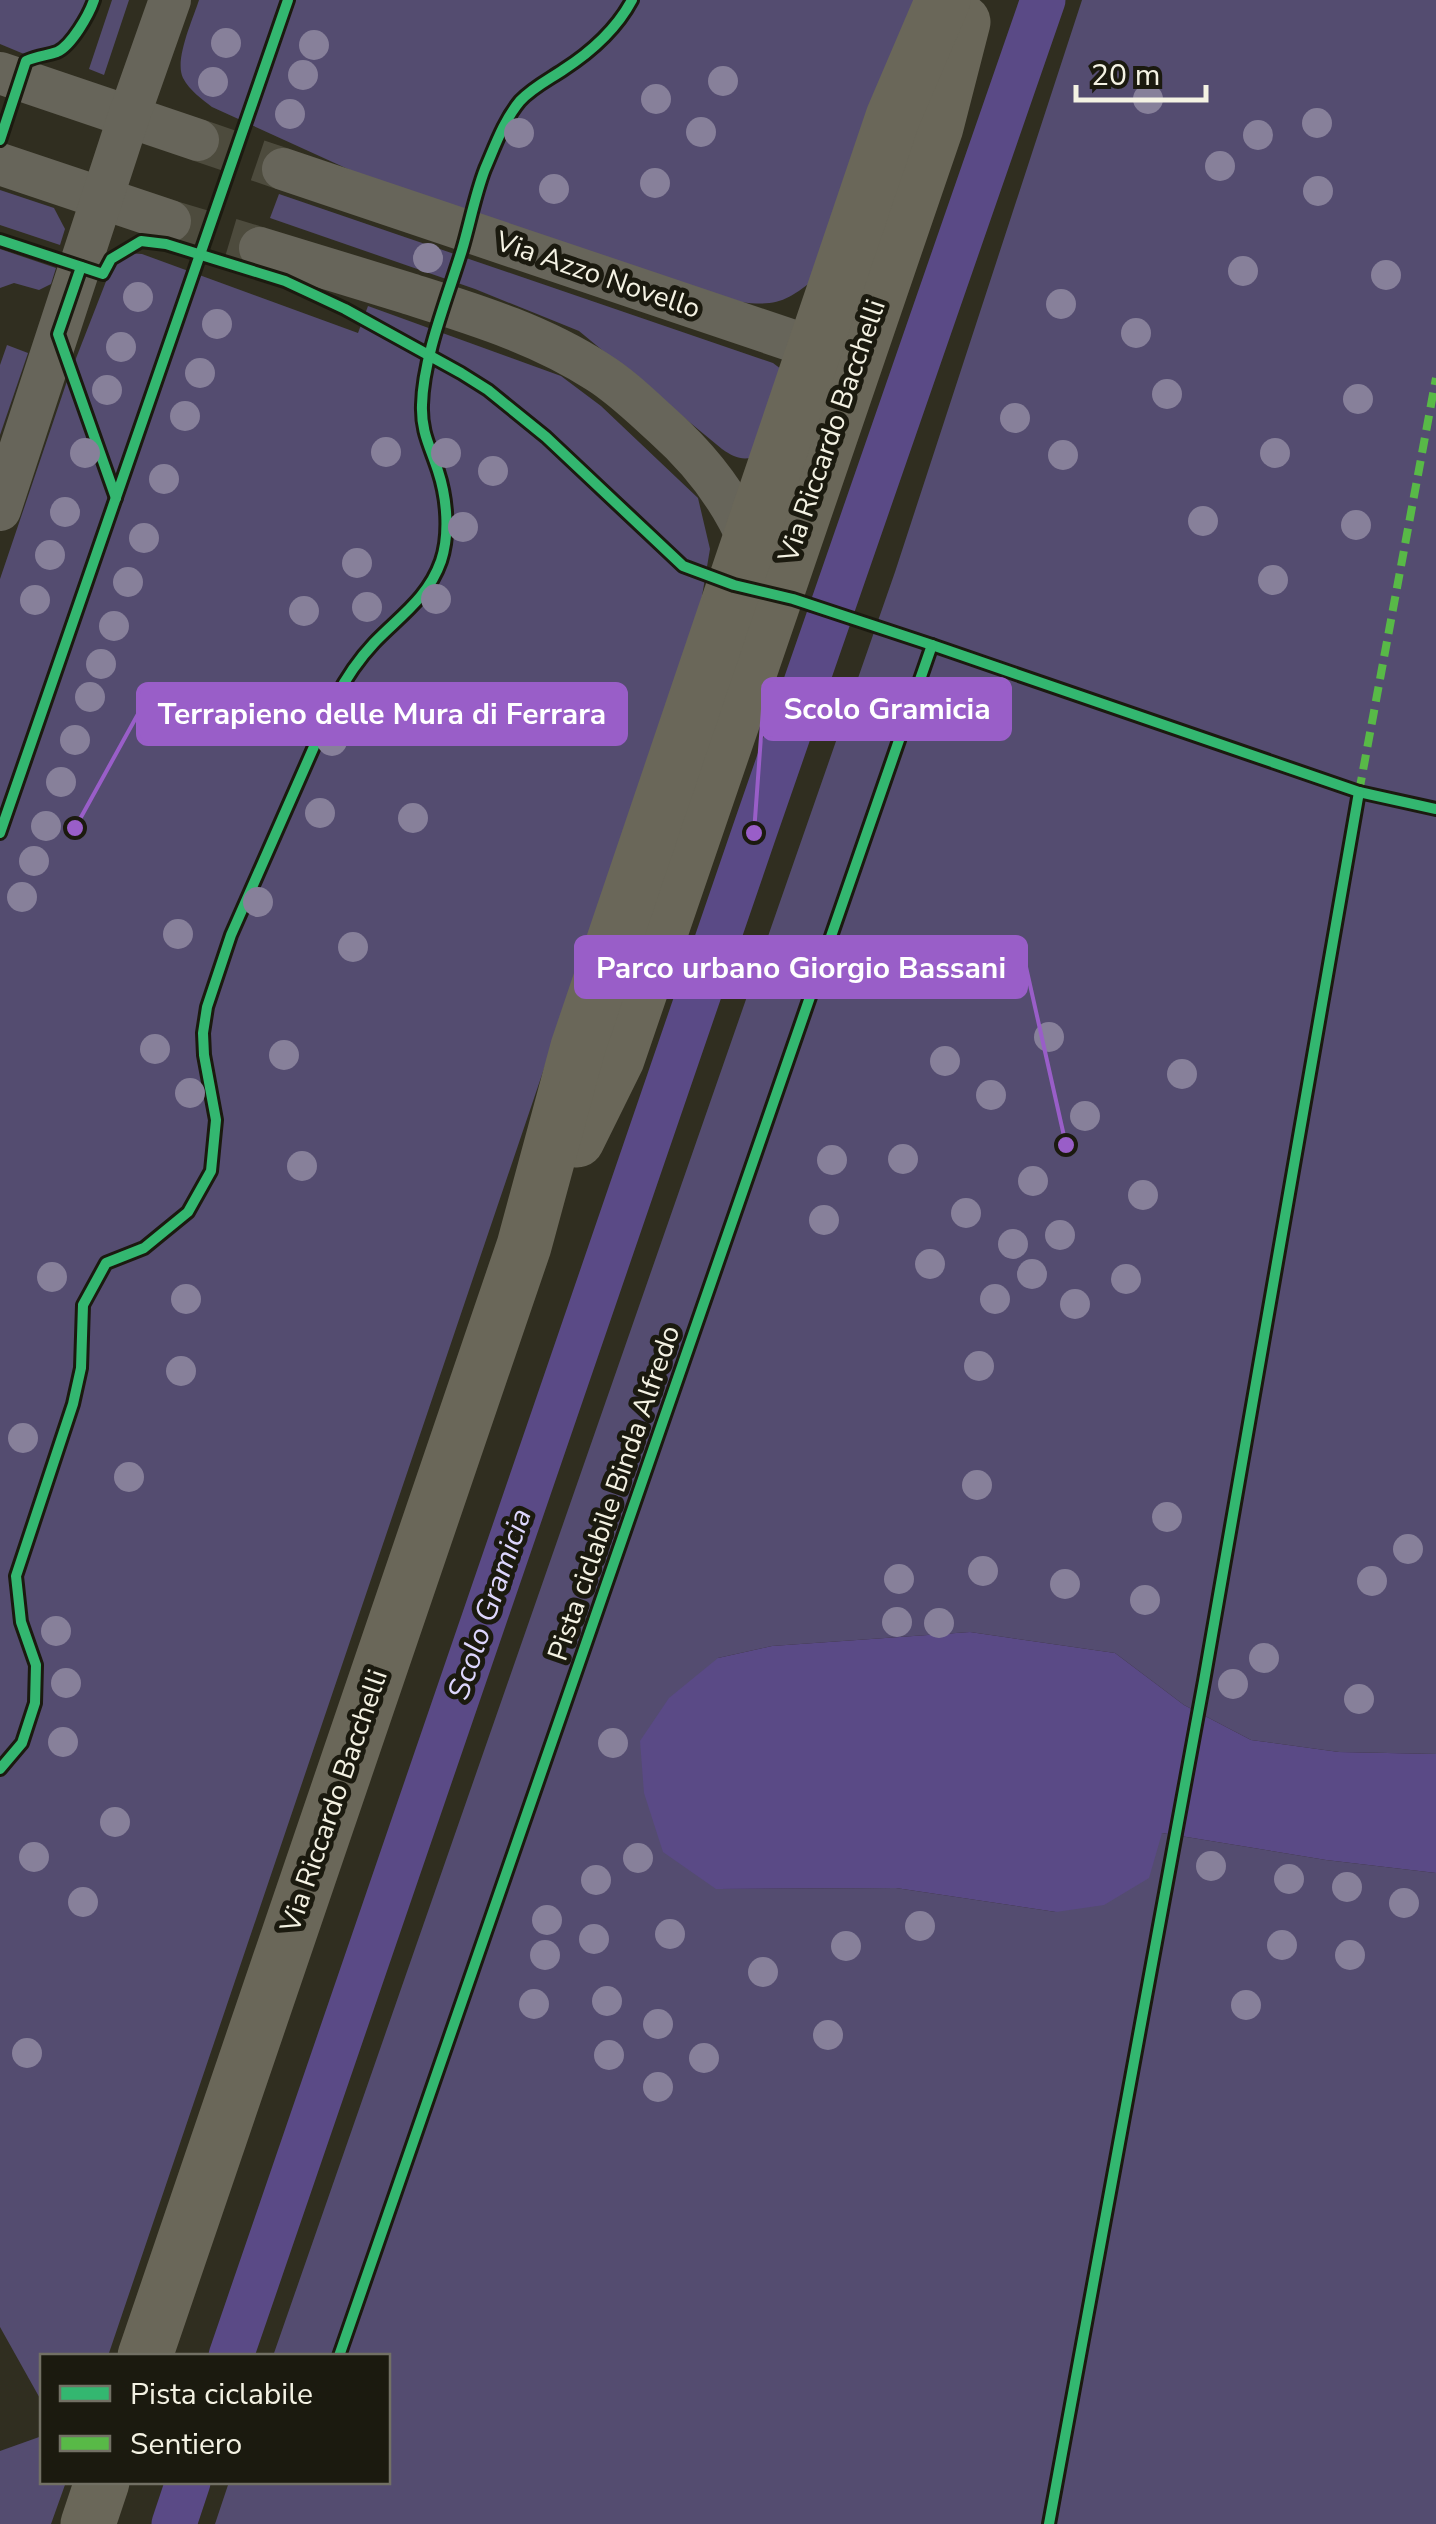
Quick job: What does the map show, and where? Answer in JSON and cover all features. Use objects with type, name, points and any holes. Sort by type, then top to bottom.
[{"type":"main road","name":"Via Riccardo Bacchelli","points":[[146,2354],[524,1246],[617,1059],[787,497],[835,355],[893,116],[943,0]]},
{"type":"main road","name":"Via Riccardo Bacchelli","points":[[835,355],[936,128],[968,0]]},
{"type":"main road","points":[[88,2524],[101,2484]]},
{"type":"street","points":[[0,510],[128,116],[170,0]]},
{"type":"street","points":[[0,72],[198,140]]},
{"type":"street","points":[[0,164],[170,220]]},
{"type":"street","name":"Via Azzo Novello","points":[[283,168],[835,355]]},
{"type":"street","points":[[260,248],[446,305],[526,334],[582,362],[622,389],[683,444],[714,480],[737,514],[763,580]]},
{"type":"street","points":[[683,444],[738,478],[787,497]]},
{"type":"path","points":[[0,1769],[22,1742],[35,1703],[36,1664],[21,1622],[16,1576],[74,1404],[81,1368],[83,1305],[106,1264],[144,1248],[188,1212],[211,1171],[216,1120],[203,1033],[207,1007],[231,935],[335,698],[352,668],[418,603],[442,558],[445,502],[438,470],[428,449],[422,402],[430,356],[446,305]]},
{"type":"path","points":[[58,334],[116,498]]},
{"type":"path","points":[[396,338],[488,390],[683,566],[763,580],[876,627],[1359,792],[1436,810]]},
{"type":"path","points":[[925,664],[932,644]]},
{"type":"path","points":[[1049,2524],[1204,1681],[1359,792]]},
{"type":"shaded area","points":[[0,0],[89,0],[74,29],[58,48],[24,54],[0,44]]},
{"type":"shaded area","points":[[112,0],[129,0],[104,75],[89,69]]},
{"type":"shaded area","points":[[199,0],[914,0],[817,277],[790,296],[764,303],[741,302],[372,180],[212,107],[189,87],[181,70],[185,39]]},
{"type":"shaded area","points":[[1082,0],[1436,0],[1436,1754],[1339,1752],[1251,1740],[1184,1705],[1115,1653],[970,1632],[772,1646],[718,1658],[716,1889],[896,1888],[1056,1912],[1162,1833],[1326,1860],[1436,1873],[1436,2524],[215,2524],[228,2484],[390,2484],[390,2354],[274,2354],[895,572]]},
{"type":"shaded area","points":[[0,190],[54,208],[65,229],[60,245],[0,225]]},
{"type":"shaded area","points":[[279,194],[773,363],[781,369],[758,456],[739,458],[722,449],[579,331],[475,289],[270,218]]},
{"type":"shaded area","points":[[0,249],[56,268],[51,284],[39,290],[14,283],[0,288]]},
{"type":"shaded area","points":[[127,253],[142,254],[358,333],[368,306],[561,376],[601,406],[698,498],[710,549],[700,608],[109,2354],[40,2354],[40,2398],[0,2327],[0,579],[66,384],[112,266]]},
{"type":"shaded area","points":[[7,345],[28,353],[0,435],[0,365]]},
{"type":"shaded area","points":[[970,1632],[1115,1653],[1184,1705],[1251,1740],[1339,1752],[1436,1754],[1436,1873],[1326,1860],[1162,1833],[1149,1878],[1104,1905],[1056,1912],[896,1888],[716,1889],[663,1852],[644,1793],[640,1741],[669,1698],[718,1658],[772,1646]]},
{"type":"shaded area","points":[[40,2437],[40,2484],[65,2484],[51,2524],[0,2524],[0,2451]]},
{"type":"waterway","name":"Scolo Gramicia","points":[[232,2354],[1043,0]]},
{"type":"waterway","name":"Scolo Gramicia","points":[[174,2524],[187,2484]]},
{"type":"tunnel","points":[[198,140],[283,169]]},
{"type":"tunnel","points":[[170,221],[260,248]]},
{"type":"marked path","points":[[1359,792],[1436,378]]},
{"type":"cycle path","points":[[0,140],[26,61],[62,49],[79,29],[94,0]]},
{"type":"cycle path","points":[[0,833],[288,0]]},
{"type":"cycle path","points":[[0,1769],[22,1743],[35,1703],[36,1665],[21,1622],[16,1576],[73,1404],[81,1368],[83,1305],[106,1263],[144,1248],[188,1212],[211,1171],[216,1120],[203,1033],[207,1007],[231,935],[339,691],[368,649],[421,596],[441,561],[446,539],[445,504],[423,423],[423,386],[481,179],[520,101],[593,48],[611,31],[632,0]]},
{"type":"cycle path","points":[[0,240],[103,274],[111,259],[141,241],[166,244],[285,281],[345,309],[488,390],[546,437],[683,566],[932,645],[1359,792],[1436,809]]},
{"type":"cycle path","points":[[81,267],[58,334],[116,498]]},
{"type":"cycle path","name":"Pista ciclabile Binda Alfredo","points":[[340,2354],[932,645]]},
{"type":"cycle path","points":[[1049,2524],[1204,1681],[1359,792]]},
{"type":"place","name":"Terrapieno delle Mura di Ferrara","points":[[75,828]]},
{"type":"place","name":"Scolo Gramicia","points":[[754,833]]},
{"type":"place","name":"Parco urbano Giorgio Bassani","points":[[1066,1145]]}]
